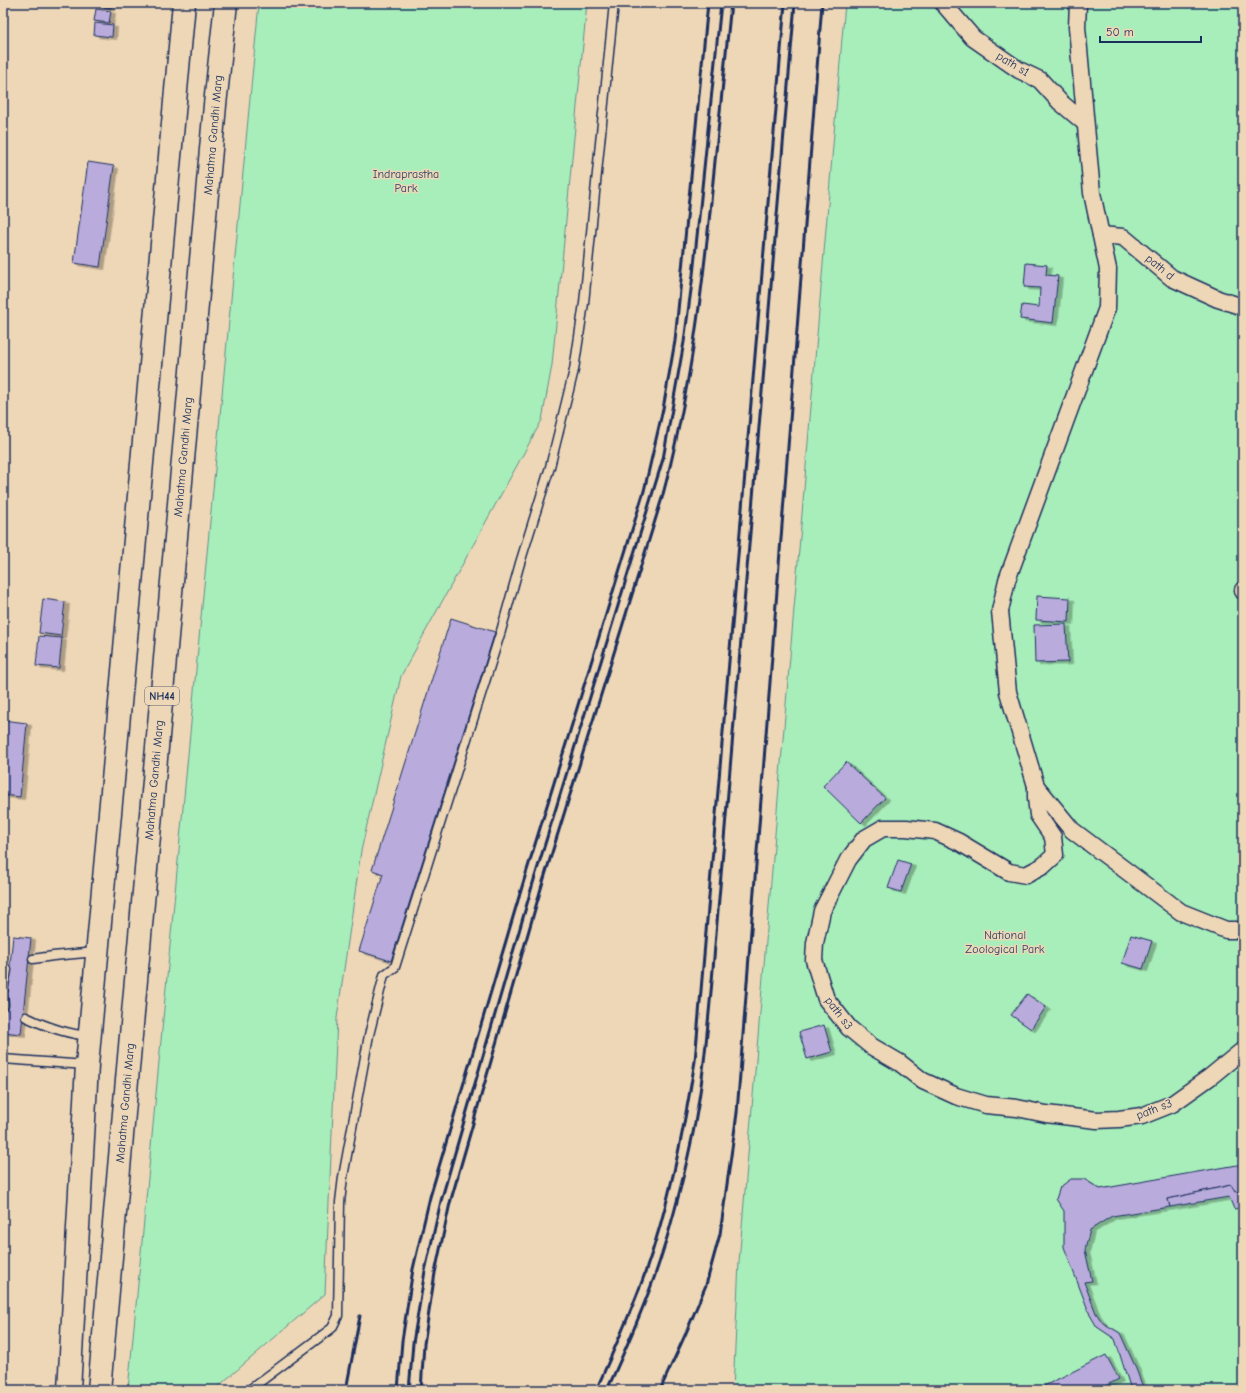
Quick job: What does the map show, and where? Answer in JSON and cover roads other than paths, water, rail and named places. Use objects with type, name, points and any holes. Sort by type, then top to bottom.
[{"type":"highway","points":[[69,1390],[87,1065],[184,3]]},
{"type":"highway","name":"Mahatma Gandhi Marg","points":[[99,1390],[213,128],[226,3]]},
{"type":"street","name":"path s1","points":[[943,3],[973,38],[1019,70],[1040,80],[1060,102],[1085,123]]},
{"type":"street","points":[[1078,3],[1077,27],[1092,194],[1108,269],[1107,308],[1007,580],[1000,610],[1008,692],[1036,786],[1072,830],[1181,912],[1226,930],[1243,930]]},
{"type":"street","name":"path d","points":[[1100,235],[1123,237],[1172,278],[1218,299],[1243,306]]},
{"type":"street","name":"path s3","points":[[1036,786],[1038,815],[1053,836],[1055,855],[1043,866],[1026,875],[1009,872],[966,846],[935,831],[906,828],[883,828],[864,839],[848,860],[822,911],[815,943],[814,960],[826,999],[849,1028],[871,1046],[900,1063],[923,1081],[956,1096],[986,1105],[1017,1108],[1046,1114],[1097,1120],[1142,1116],[1172,1104],[1210,1077],[1243,1050]]},
{"type":"lane","points":[[248,1390],[332,1328],[338,1316],[340,1202],[369,1035],[384,975],[394,967],[501,631],[520,562],[550,468],[574,370],[584,303],[614,3]]},
{"type":"lane","points":[[33,960],[53,956],[98,952]]},
{"type":"lane","points":[[3,991],[7,970]]},
{"type":"lane","points":[[26,1017],[46,1027],[70,1034],[90,1037]]},
{"type":"lane","points":[[3,1059],[87,1065]]},
{"type":"railway","points":[[398,1390],[402,1341],[413,1269],[430,1197],[524,880],[644,491],[663,409],[675,341],[708,3]]},
{"type":"railway","points":[[409,1390],[413,1343],[425,1271],[441,1201],[533,883],[663,459],[684,342],[693,275],[721,3]]},
{"type":"railway","points":[[421,1390],[424,1344],[435,1273],[450,1203],[542,885],[662,498],[672,459],[688,380],[700,301],[731,3]]},
{"type":"railway","points":[[596,1390],[633,1305],[653,1250],[674,1170],[695,1061],[785,3]]},
{"type":"railway","points":[[607,1390],[643,1306],[665,1243],[688,1156],[702,1079],[712,981],[795,3]]},
{"type":"railway","points":[[660,1390],[706,1285],[720,1234],[737,1113],[822,3]]},
{"type":"railway","points":[[346,1390],[360,1316]]},
{"type":"park label","name":"Indraprastha Park","points":[[406,181]]},
{"type":"park label","name":"National Zoological Park","points":[[1005,942]]}]
